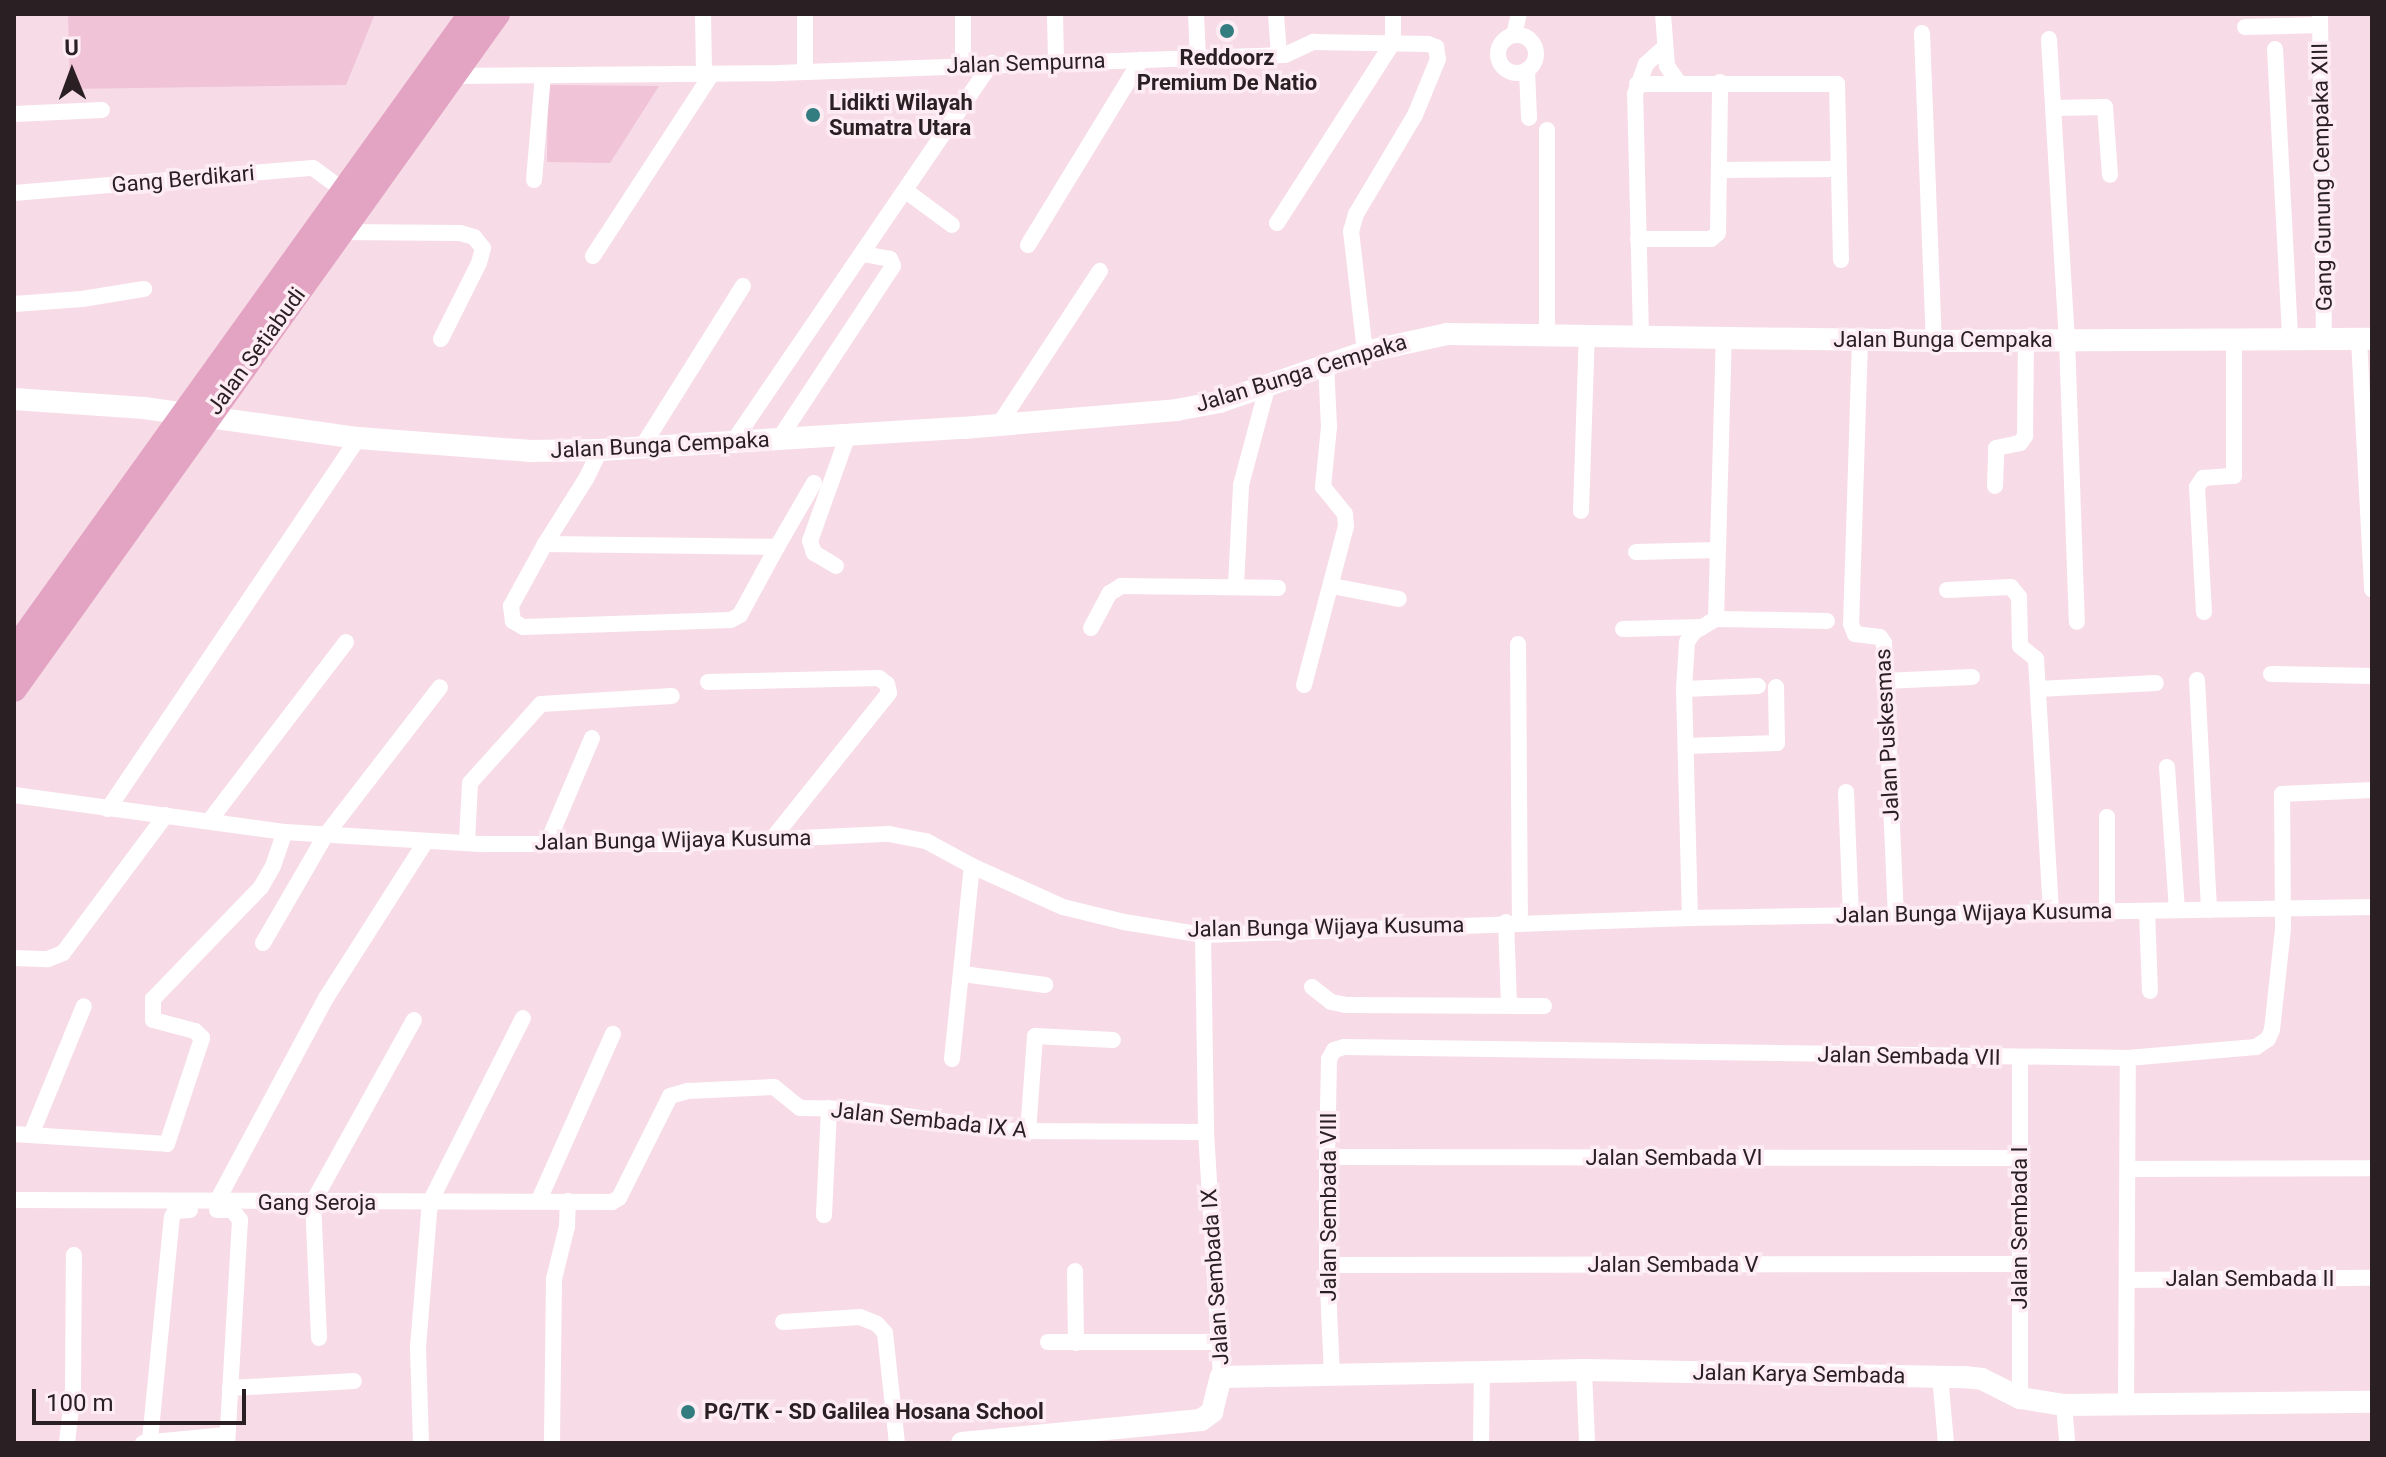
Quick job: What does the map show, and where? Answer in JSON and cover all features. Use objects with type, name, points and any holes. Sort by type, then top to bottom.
[{"type":"main road","name":"Jalan Setiabudi","points":[[14,651],[341,232],[440,75],[471,14]]},
{"type":"main road","name":"Jalan Setiabudi","points":[[14,689],[345,191],[440,75],[497,14]]},
{"type":"street","points":[[593,256],[708,75],[703,14]]},
{"type":"street","points":[[805,14],[805,72]]},
{"type":"street","points":[[963,14],[963,64]]},
{"type":"street","points":[[1055,14],[1056,62]]},
{"type":"street","points":[[1196,14],[1198,58]]},
{"type":"street","points":[[1276,14],[1279,55]]},
{"type":"street","points":[[1277,223],[1393,42],[1393,14]]},
{"type":"street","points":[[1519,14],[1514,35],[1500,44],[1499,61],[1511,73],[1527,70]]},
{"type":"street","points":[[2245,27],[2320,20]]},
{"type":"street","name":"Gang Gunung Cempaka XIII","points":[[2320,20],[2324,340]]},
{"type":"street","points":[[1664,31],[1670,76],[1678,82]]},
{"type":"street","points":[[1641,335],[1637,84],[1664,31]]},
{"type":"street","points":[[1922,33],[1934,341]]},
{"type":"street","points":[[1514,35],[1528,39],[1536,51],[1527,70],[1529,118]]},
{"type":"street","points":[[2049,39],[2067,340],[2077,622]]},
{"type":"street","name":"Jalan Sempurna","points":[[440,75],[805,72],[1279,55],[1313,42],[1428,44],[1436,47],[1438,59],[1415,115],[1353,222],[1365,352]]},
{"type":"street","points":[[2275,49],[2290,340]]},
{"type":"street","points":[[1028,245],[1141,60]]},
{"type":"street","points":[[733,442],[992,63]]},
{"type":"street","points":[[534,180],[543,76]]},
{"type":"street","points":[[1638,239],[1714,238],[1720,229],[1720,82]]},
{"type":"street","points":[[1637,84],[1837,84],[1841,260]]},
{"type":"street","points":[[2054,108],[2105,107],[2110,175]]},
{"type":"street","points":[[14,114],[102,110]]},
{"type":"street","points":[[1547,130],[1547,333]]},
{"type":"street","name":"Gang Berdikari","points":[[14,193],[313,168],[345,191]]},
{"type":"street","points":[[1719,170],[1839,169]]},
{"type":"street","points":[[906,191],[952,225]]},
{"type":"street","points":[[341,232],[460,233],[474,237],[483,248],[479,263],[441,339]]},
{"type":"street","points":[[779,439],[893,266],[890,259],[864,254]]},
{"type":"street","points":[[1000,423],[1100,271]]},
{"type":"street","points":[[642,447],[743,286]]},
{"type":"street","points":[[14,304],[82,299],[144,289]]},
{"type":"street","name":"Jalan Bunga Cempaka","points":[[14,399],[197,414],[358,438],[529,451],[600,450],[1176,410],[1219,402],[1365,352],[1447,334],[1547,333],[1934,341],[2366,339]]},
{"type":"street","points":[[1581,511],[1587,334]]},
{"type":"street","points":[[1690,918],[1684,689],[1687,642],[1710,623],[1717,550],[1724,336]]},
{"type":"street","points":[[2366,339],[2372,590]]},
{"type":"street","name":"Jalan Puskesmas","points":[[1860,340],[1851,624],[1855,634],[1883,639],[1896,914]]},
{"type":"street","points":[[1995,486],[1996,448],[2020,443],[2025,436],[2026,341]]},
{"type":"street","points":[[2204,612],[2197,487],[2203,478],[2234,476],[2234,341]]},
{"type":"street","points":[[1304,685],[1347,520],[1323,487],[1329,427],[1326,364]]},
{"type":"street","points":[[1236,585],[1241,485],[1268,384]]},
{"type":"street","points":[[836,566],[814,553],[810,541],[848,435]]},
{"type":"street","points":[[108,809],[358,438]]},
{"type":"street","points":[[600,450],[511,606],[510,613],[517,625],[737,619],[814,483]]},
{"type":"street","points":[[545,544],[777,547]]},
{"type":"street","points":[[1636,552],[1717,550]]},
{"type":"street","points":[[1091,628],[1110,593],[1121,586],[1236,585],[1278,588]]},
{"type":"street","points":[[1332,586],[1399,599]]},
{"type":"street","points":[[1947,590],[2011,587],[2017,591],[2020,646],[2036,659],[2051,913]]},
{"type":"street","points":[[1623,629],[1710,623],[1827,621]]},
{"type":"street","points":[[210,820],[346,642]]},
{"type":"street","points":[[1509,1004],[1518,644]]},
{"type":"street","points":[[2271,674],[2372,676]]},
{"type":"street","points":[[1884,681],[1972,677]]},
{"type":"street","points":[[708,682],[879,678],[887,684],[889,693],[772,839]]},
{"type":"street","points":[[2197,680],[2209,910]]},
{"type":"street","points":[[2038,689],[2156,683]]},
{"type":"street","points":[[1684,689],[1758,686]]},
{"type":"street","points":[[263,943],[325,836],[440,687]]},
{"type":"street","points":[[1686,746],[1777,743],[1776,687]]},
{"type":"street","points":[[467,842],[470,783],[541,704],[672,696]]},
{"type":"street","points":[[547,844],[592,738]]},
{"type":"street","points":[[2167,767],[2177,910]]},
{"type":"street","name":"Jalan Sembada VII","points":[[1344,1047],[2128,1058],[2256,1047],[2268,1039],[2272,1030],[2283,908],[2282,793],[2372,790]]},
{"type":"street","points":[[1846,792],[1851,916]]},
{"type":"street","name":"Jalan Bunga Wijaya Kusuma","points":[[14,795],[285,832],[426,841],[547,844],[889,834],[926,841],[972,866],[1063,907],[1124,922],[1203,935],[1513,922],[2372,907]]},
{"type":"street","points":[[14,958],[48,959],[63,953],[166,815]]},
{"type":"street","points":[[2107,817],[2107,910]]},
{"type":"street","points":[[14,1134],[167,1144],[202,1042],[201,1035],[195,1031],[153,1020],[153,999],[261,887],[273,866],[285,832]]},
{"type":"street","points":[[216,1203],[326,998],[426,841]]},
{"type":"street","points":[[952,1059],[972,866]]},
{"type":"street","points":[[2147,911],[2150,991]]},
{"type":"street","name":"Jalan Sembada IX","points":[[962,1443],[1023,1440],[1201,1420],[1212,1412],[1221,1377],[1206,1132],[1203,935]]},
{"type":"street","points":[[963,974],[1045,985]]},
{"type":"street","points":[[1312,987],[1331,1002],[1346,1005],[1544,1006]]},
{"type":"street","points":[[31,1135],[84,1006]]},
{"type":"street","points":[[421,1443],[418,1347],[430,1202],[523,1018]]},
{"type":"street","points":[[319,1338],[313,1202],[414,1020]]},
{"type":"street","points":[[539,1200],[613,1034]]},
{"type":"street","points":[[1028,1132],[1035,1036],[1113,1040]]},
{"type":"street","name":"Jalan Sembada VIII","points":[[1332,1375],[1327,1265],[1329,1059],[1334,1050],[1344,1047]]},
{"type":"street","name":"Jalan Sembada I","points":[[2020,1057],[2020,1398]]},
{"type":"street","points":[[2126,1405],[2128,1058]]},
{"type":"street","name":"Jalan Sembada IX A","points":[[619,1198],[670,1096],[677,1093],[774,1087],[797,1105],[1028,1132],[1206,1132]]},
{"type":"street","points":[[824,1215],[829,1108]]},
{"type":"street","name":"Jalan Sembada VI","points":[[1327,1157],[2020,1158]]},
{"type":"street","points":[[2128,1169],[2372,1168]]},
{"type":"street","name":"Gang Seroja","points":[[14,1200],[612,1202],[619,1198]]},
{"type":"street","points":[[552,1443],[554,1279],[567,1226],[568,1201]]},
{"type":"street","points":[[232,1210],[238,1214],[230,1388],[226,1439],[146,1442],[175,1211],[232,1210]]},
{"type":"street","points":[[67,1443],[73,1389],[74,1255]]},
{"type":"street","name":"Jalan Sembada V","points":[[1327,1265],[2020,1264]]},
{"type":"street","points":[[1075,1271],[1076,1343]]},
{"type":"street","name":"Jalan Sembada II","points":[[2127,1280],[2372,1278]]},
{"type":"street","points":[[783,1322],[860,1317],[877,1324],[885,1333],[897,1443]]},
{"type":"street","points":[[1048,1342],[1219,1342]]},
{"type":"street","points":[[1584,1370],[1587,1443]]},
{"type":"street","name":"Jalan Karya Sembada","points":[[1221,1377],[1584,1370],[1940,1376],[1982,1379],[2020,1398],[2064,1405],[2372,1402]]},
{"type":"street","points":[[1481,1443],[1482,1372]]},
{"type":"street","points":[[1940,1376],[1946,1443]]},
{"type":"street","points":[[230,1388],[354,1381]]},
{"type":"street","points":[[2064,1405],[2067,1443]]},
{"type":"shaded area","points":[[68,14],[375,14],[346,85],[70,89]]},
{"type":"shaded area","points":[[548,85],[659,86],[610,163],[547,162]]},
{"type":"place","name":"Reddoorz Premium De Natio","points":[[1227,31]]},
{"type":"place","name":"Lidikti Wilayah Sumatra Utara","points":[[813,115]]},
{"type":"place","name":"PG/TK - SD Galilea Hosana School","points":[[688,1412]]}]
